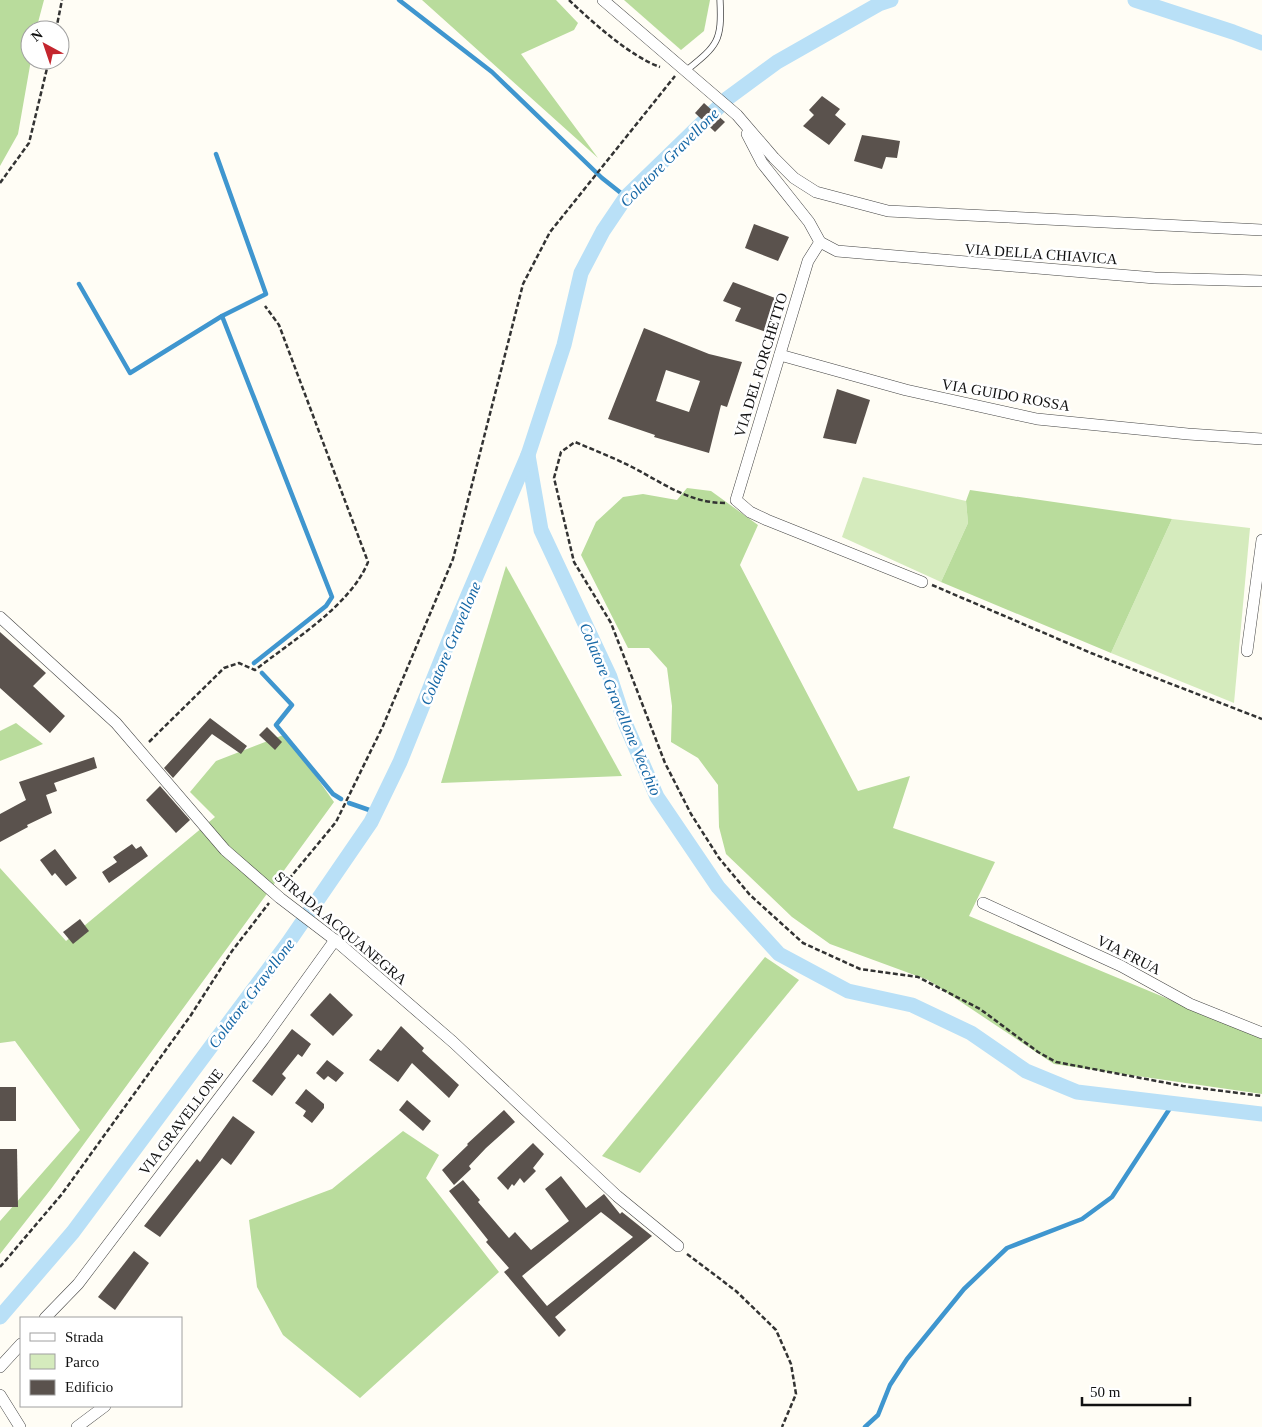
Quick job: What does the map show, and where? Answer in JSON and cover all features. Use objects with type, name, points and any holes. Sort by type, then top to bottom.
[{"type":"street","points":[[603,0],[714,94],[737,115],[794,178],[816,192],[888,212],[1262,230]]},
{"type":"street","points":[[737,115],[762,162],[809,222],[820,242]]},
{"type":"street","name":"VIA DELLA CHIAVICA","points":[[820,242],[844,253],[1155,278],[1262,282]]},
{"type":"street","name":"VIA DEL FORCHETTO","points":[[736,500],[808,261],[820,242]]},
{"type":"street","name":"VIA GUIDO ROSSA","points":[[780,355],[906,390],[1028,417],[1188,434],[1262,439]]},
{"type":"street","points":[[736,500],[750,512],[767,520],[922,582]]},
{"type":"street","points":[[1247,651],[1262,540]]},
{"type":"street","name":"STRADA ACQUANEGRA","points":[[0,617],[116,723],[225,850],[335,940],[452,1042],[617,1196],[678,1246]]},
{"type":"street","name":"VIA FRUA","points":[[983,903],[1120,966],[1190,1004],[1262,1033]]},
{"type":"street","name":"VIA GRAVELLONE","points":[[46,1317],[78,1284],[263,1040],[335,940]]},
{"type":"street","points":[[0,1367],[20,1345]]},
{"type":"street","points":[[0,1395],[20,1427]]},
{"type":"street","points":[[77,1427],[104,1407]]},
{"type":"lane","points":[[683,68],[709,52],[721,30],[720,0]]},
{"type":"path","points":[[58,20],[62,0]]},
{"type":"path","points":[[569,0],[589,19],[646,62],[659,67],[683,68]]},
{"type":"path","points":[[0,1268],[62,1194],[191,1015],[232,951],[336,822],[382,726],[452,559],[523,284],[550,232],[683,68]]},
{"type":"path","points":[[0,183],[29,143],[47,70]]},
{"type":"path","points":[[140,752],[224,668],[239,663],[255,670],[315,622],[361,578],[368,562],[279,325],[265,306]]},
{"type":"path","points":[[736,500],[725,503],[708,503],[684,496],[631,467],[575,442],[561,452],[554,478],[574,562],[611,623],[665,763],[691,814],[719,858],[750,895],[803,943],[860,969],[918,978],[980,1009],[1038,1052],[1056,1062],[1183,1086],[1262,1096]]},
{"type":"path","points":[[922,582],[956,594],[1091,653],[1262,719]]},
{"type":"path","points":[[678,1246],[736,1291],[776,1330],[791,1364],[796,1394],[782,1427]]},
{"type":"green space","points":[[0,0],[44,0],[39,20],[20,20],[20,70],[29,70],[18,134],[0,166]]},
{"type":"green space","points":[[422,0],[556,0],[578,23],[574,30],[521,54],[598,158]]},
{"type":"green space","points":[[624,0],[710,0],[704,31],[681,50]]},
{"type":"green space","points":[[863,477],[966,501],[968,523],[941,582],[842,537]]},
{"type":"green space","points":[[687,488],[711,491],[758,525],[740,565],[858,791],[910,776],[893,828],[995,862],[969,916],[1262,1038],[1262,1094],[1054,1064],[928,980],[830,944],[792,917],[726,854],[719,827],[718,785],[698,758],[671,742],[672,706],[667,668],[649,648],[628,648],[581,555],[596,522],[623,497],[643,494],[677,500]]},
{"type":"green space","points":[[970,490],[1172,519],[1111,653],[941,582],[968,523],[966,501]]},
{"type":"green space","points":[[1172,519],[1250,528],[1234,703],[1111,653]]},
{"type":"green space","points":[[506,566],[622,776],[441,783]]},
{"type":"green space","points":[[16,723],[43,744],[0,761],[0,731]]},
{"type":"green space","points":[[286,734],[334,802],[51,1189],[0,1254],[0,1221],[80,1130],[15,1041],[0,1043],[0,868],[66,941],[215,817],[190,792],[216,761]]},
{"type":"green space","points":[[765,957],[799,980],[640,1173],[602,1156]]},
{"type":"green space","points":[[403,1131],[439,1155],[426,1178],[499,1272],[360,1398],[283,1335],[257,1287],[249,1220],[332,1189]]},
{"type":"building","points":[[822,96],[840,109],[835,115],[846,124],[829,145],[803,126],[814,115],[809,110]]},
{"type":"building","points":[[704,103],[725,122],[715,132],[695,113]]},
{"type":"building","points":[[862,135],[900,141],[897,158],[886,157],[882,169],[854,161]]},
{"type":"building","points":[[754,224],[789,237],[778,261],[745,248]]},
{"type":"building","points":[[733,282],[775,298],[766,332],[735,321],[741,308],[723,301]]},
{"type":"building","points":[[644,328],[709,354],[742,362],[727,407],[721,405],[709,453],[654,437],[655,435],[608,419]],"holes":[[[666,370],[700,381],[689,412],[656,401]]]},
{"type":"building","points":[[837,389],[870,400],[856,444],[823,438]]},
{"type":"building","points":[[0,632],[46,673],[33,686],[65,716],[50,733],[0,688]]},
{"type":"building","points":[[210,718],[247,746],[241,754],[212,734],[173,778],[164,768]]},
{"type":"building","points":[[267,727],[282,742],[275,750],[259,735]]},
{"type":"building","points":[[94,757],[97,768],[54,783],[57,791],[46,795],[52,813],[27,825],[28,827],[0,842],[0,814],[26,800],[19,782]]},
{"type":"building","points":[[160,786],[190,820],[176,833],[146,800]]},
{"type":"building","points":[[132,844],[136,849],[141,846],[148,856],[109,883],[102,872],[117,862],[113,857]]},
{"type":"building","points":[[55,849],[77,878],[66,886],[55,873],[52,876],[40,860]]},
{"type":"building","points":[[80,919],[89,931],[73,944],[63,932]]},
{"type":"building","points":[[330,993],[353,1015],[333,1036],[310,1015]]},
{"type":"building","points":[[401,1026],[424,1048],[422,1051],[459,1085],[449,1098],[412,1063],[398,1082],[369,1060],[378,1049],[381,1051]]},
{"type":"building","points":[[292,1029],[311,1044],[302,1057],[298,1054],[282,1074],[286,1078],[272,1096],[252,1081]]},
{"type":"building","points":[[327,1060],[344,1073],[336,1082],[328,1076],[324,1080],[316,1073]]},
{"type":"building","points":[[0,1087],[16,1087],[16,1121],[0,1121]]},
{"type":"building","points":[[306,1089],[324,1104],[324,1108],[312,1123],[303,1116],[306,1111],[295,1103]]},
{"type":"building","points":[[407,1100],[431,1121],[423,1131],[399,1110]]},
{"type":"building","points":[[504,1110],[515,1122],[486,1148],[469,1166],[471,1169],[454,1185],[442,1170]]},
{"type":"building","points":[[233,1116],[255,1132],[231,1165],[222,1158],[160,1237],[144,1226],[197,1159],[200,1162]]},
{"type":"building","points":[[533,1143],[544,1154],[533,1168],[536,1171],[524,1183],[520,1178],[508,1190],[497,1178]]},
{"type":"building","points":[[0,1149],[17,1149],[18,1207],[0,1207]]},
{"type":"building","points":[[561,1176],[586,1208],[604,1194],[620,1214],[622,1212],[652,1236],[555,1317],[566,1330],[559,1337],[504,1272],[509,1268],[486,1242],[488,1240],[449,1191],[463,1180],[480,1200],[478,1202],[509,1238],[515,1232],[531,1250],[569,1221],[545,1189]],"holes":[[[601,1212],[633,1237],[547,1306],[522,1276]]]},
{"type":"building","points":[[134,1251],[149,1263],[115,1310],[98,1297]]},
{"type":"waterway","points":[[399,0],[492,72],[602,178],[626,197]]},
{"type":"waterway","name":"Colatore Gravellone","points":[[0,1317],[73,1232],[288,943],[371,822],[400,762],[454,628],[528,455],[564,345],[581,273],[603,231],[626,197],[728,98],[777,62],[879,4],[891,0]]},
{"type":"waterway","name":"Colatore Gravellone","points":[[1135,0],[1262,43]]},
{"type":"waterway","points":[[79,284],[130,373],[222,316],[266,294],[216,154]]},
{"type":"waterway","points":[[222,316],[332,597],[326,606],[254,663]]},
{"type":"waterway","name":"Colatore Gravellone Vecchio","points":[[528,455],[541,530],[610,677],[625,723],[657,797],[718,887],[779,954],[848,991],[912,1005],[971,1033],[1026,1071],[1077,1092],[1262,1114]]},
{"type":"waterway","points":[[262,673],[292,705],[276,725],[333,794],[341,799]]},
{"type":"waterway","points":[[349,803],[375,812]]},
{"type":"waterway","points":[[865,1427],[878,1415],[890,1385],[907,1359],[964,1289],[1007,1248],[1082,1219],[1112,1197],[1174,1102]]}]
